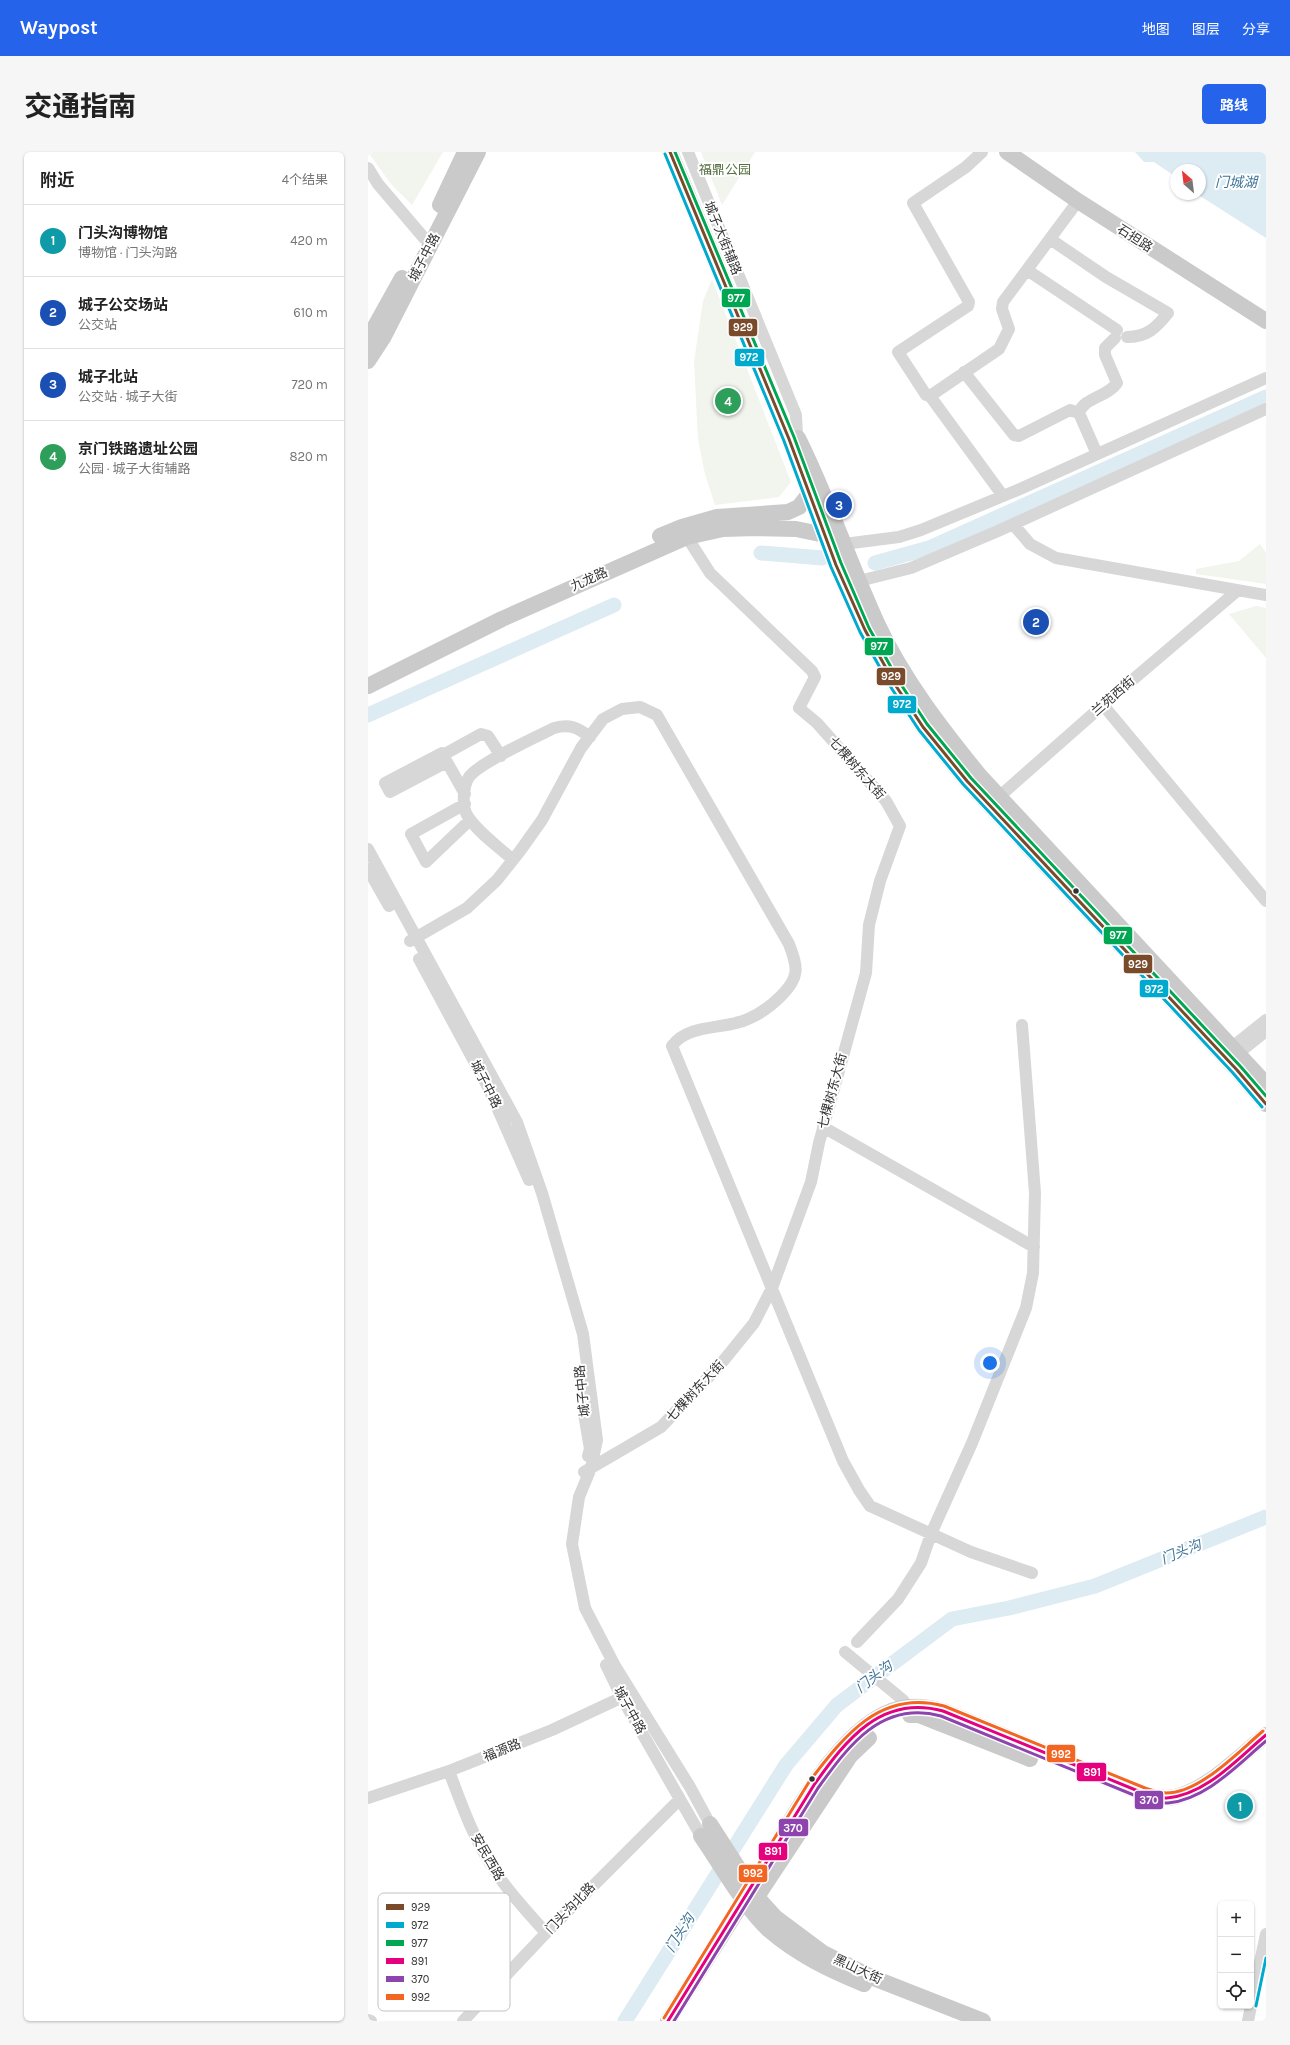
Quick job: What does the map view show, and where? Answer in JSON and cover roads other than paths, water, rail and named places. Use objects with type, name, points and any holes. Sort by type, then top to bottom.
[{"type":"main road","name":"城子中路","points":[[368,339],[424,238],[465,152]]},
{"type":"main road","name":"城子中路","points":[[368,361],[386,331],[478,152]]},
{"type":"main road","points":[[670,152],[793,438],[844,544],[877,624],[908,680],[995,801],[1230,1054],[1266,1104]]},
{"type":"main road","points":[[680,152],[793,438],[809,494],[865,630],[896,686],[923,727],[967,780],[995,801]]},
{"type":"main road","name":"石担路","points":[[1007,152],[1078,201],[1266,321]]},
{"type":"main road","name":"石担路","points":[[1023,152],[1190,263],[1266,309]]},
{"type":"main road","name":"九龙路","points":[[368,674],[474,622],[682,527],[717,517],[788,512],[799,507],[809,494]]},
{"type":"main road","name":"九龙路","points":[[368,686],[502,619],[687,537],[722,529],[756,528],[796,529],[825,535]]},
{"type":"main road","points":[[1230,1054],[1266,1084]]},
{"type":"main road","points":[[668,2021],[854,1752],[871,1736],[892,1721],[906,1715],[910,1711],[922,1706],[943,1711],[1143,1793],[1165,1798],[1183,1796],[1197,1789],[1266,1735]]},
{"type":"main road","points":[[910,1711],[1125,1796],[1151,1804],[1173,1805],[1195,1799],[1227,1778],[1266,1747]]},
{"type":"main road","points":[[706,1830],[751,1899]]},
{"type":"main road","points":[[679,2021],[751,1899]]},
{"type":"main road","name":"黑山大街","points":[[751,1899],[768,1930],[813,1962],[957,2021]]},
{"type":"main road","name":"黑山大街","points":[[751,1899],[823,1953],[871,1977],[984,2021]]},
{"type":"street","name":"城子大街辅路","points":[[664,152],[777,428],[793,438],[796,415],[688,152]]},
{"type":"street","points":[[982,152],[966,167],[913,203],[969,302],[968,306],[898,352],[926,396],[930,396],[1003,496]]},
{"type":"street","points":[[368,168],[378,184],[424,238]]},
{"type":"street","points":[[930,396],[999,349],[1009,329],[1002,309],[1004,302],[1078,201]]},
{"type":"street","points":[[1050,239],[1106,277],[1168,314],[1155,329],[1144,335],[1127,337],[1126,331],[1116,334],[1106,348],[1105,355],[1117,383],[1113,390],[1085,404],[1079,413]]},
{"type":"street","points":[[1027,270],[1116,334]]},
{"type":"street","points":[[964,372],[1014,435],[1019,436],[1070,410],[1079,413],[1097,454]]},
{"type":"street","points":[[844,544],[899,537],[921,530],[1003,496],[1266,378]]},
{"type":"street","points":[[859,581],[911,568],[1013,524],[1266,409]]},
{"type":"street","points":[[1013,524],[1030,544],[1056,558],[1266,595]]},
{"type":"street","name":"七棵树东大街","points":[[588,1470],[661,1427],[720,1366],[754,1323],[772,1288],[811,1182],[823,1128],[866,973],[869,925],[880,881],[900,826],[886,801],[817,723],[799,708],[815,677],[812,671],[710,573],[687,537]]},
{"type":"street","name":"兰苑西街","points":[[995,801],[1103,704],[1237,591]]},
{"type":"street","points":[[1103,704],[1266,901]]},
{"type":"street","points":[[413,939],[467,908],[497,880],[542,820],[581,748],[603,719],[622,709],[640,707],[657,715],[789,944],[797,964],[792,985],[772,1005],[748,1020],[692,1032],[678,1038],[672,1046],[843,1461],[858,1490],[870,1506],[971,1552],[1032,1573]]},
{"type":"street","points":[[456,778],[554,728],[565,725],[576,727],[590,737]]},
{"type":"street","points":[[500,756],[488,736],[481,734],[445,758],[465,799],[467,814],[470,820],[513,860]]},
{"type":"street","points":[[470,820],[426,862],[411,834],[465,799],[469,777],[484,765]]},
{"type":"street","name":"城子中路","points":[[368,849],[489,1089],[511,1136],[532,1188],[574,1328],[582,1376],[584,1414],[590,1449],[588,1470],[579,1497],[572,1544],[585,1608],[680,1799],[706,1830]]},
{"type":"street","name":"城子中路","points":[[368,869],[413,939]]},
{"type":"street","points":[[1230,1054],[1266,1020]]},
{"type":"street","points":[[856,1642],[898,1600],[921,1563],[931,1534],[972,1443],[1026,1308],[1033,1273],[1035,1194],[1022,1025]]},
{"type":"street","points":[[1230,1054],[1266,1031]]},
{"type":"street","points":[[823,1128],[1034,1247]]},
{"type":"street","points":[[845,1652],[903,1700],[910,1711]]},
{"type":"street","name":"城子中路","points":[[627,1695],[690,1787],[706,1830]]},
{"type":"street","name":"福源路","points":[[368,1798],[450,1771],[552,1730],[627,1695]]},
{"type":"street","name":"安民西路","points":[[450,1771],[464,1811],[481,1849],[502,1881],[546,1932]]},
{"type":"street","name":"门头沟北路","points":[[510,1971],[546,1932],[680,1799]]},
{"type":"street","points":[[1254,1991],[1266,1934]]},
{"type":"street","points":[[1248,2021],[1250,2009]]},
{"type":"street","name":"门头沟北路","points":[[463,2021],[472,2011]]},
{"type":"water","name":"门城湖","points":[[1135,152],[1266,152],[1266,238],[1206,200],[1206,164],[1170,164],[1170,173],[1154,162],[1144,162]]},
{"type":"waterway","points":[[875,563],[929,548],[1266,397]]},
{"type":"waterway","points":[[761,553],[822,558]]},
{"type":"waterway","points":[[368,715],[614,605]]},
{"type":"waterway","name":"门头沟","points":[[625,2021],[786,1765],[837,1705],[952,1619],[1009,1608],[1095,1586],[1266,1517]]},
{"type":"place","name":"京门铁路遗址公园","points":[[728,401]]},
{"type":"place","name":"城子北站","points":[[839,505]]},
{"type":"place","name":"城子公交场站","points":[[1036,622]]},
{"type":"place","name":"门头沟博物馆","points":[[1240,1806]]},
{"type":"park label","name":"福鼎公园","points":[[725,169]]}]
